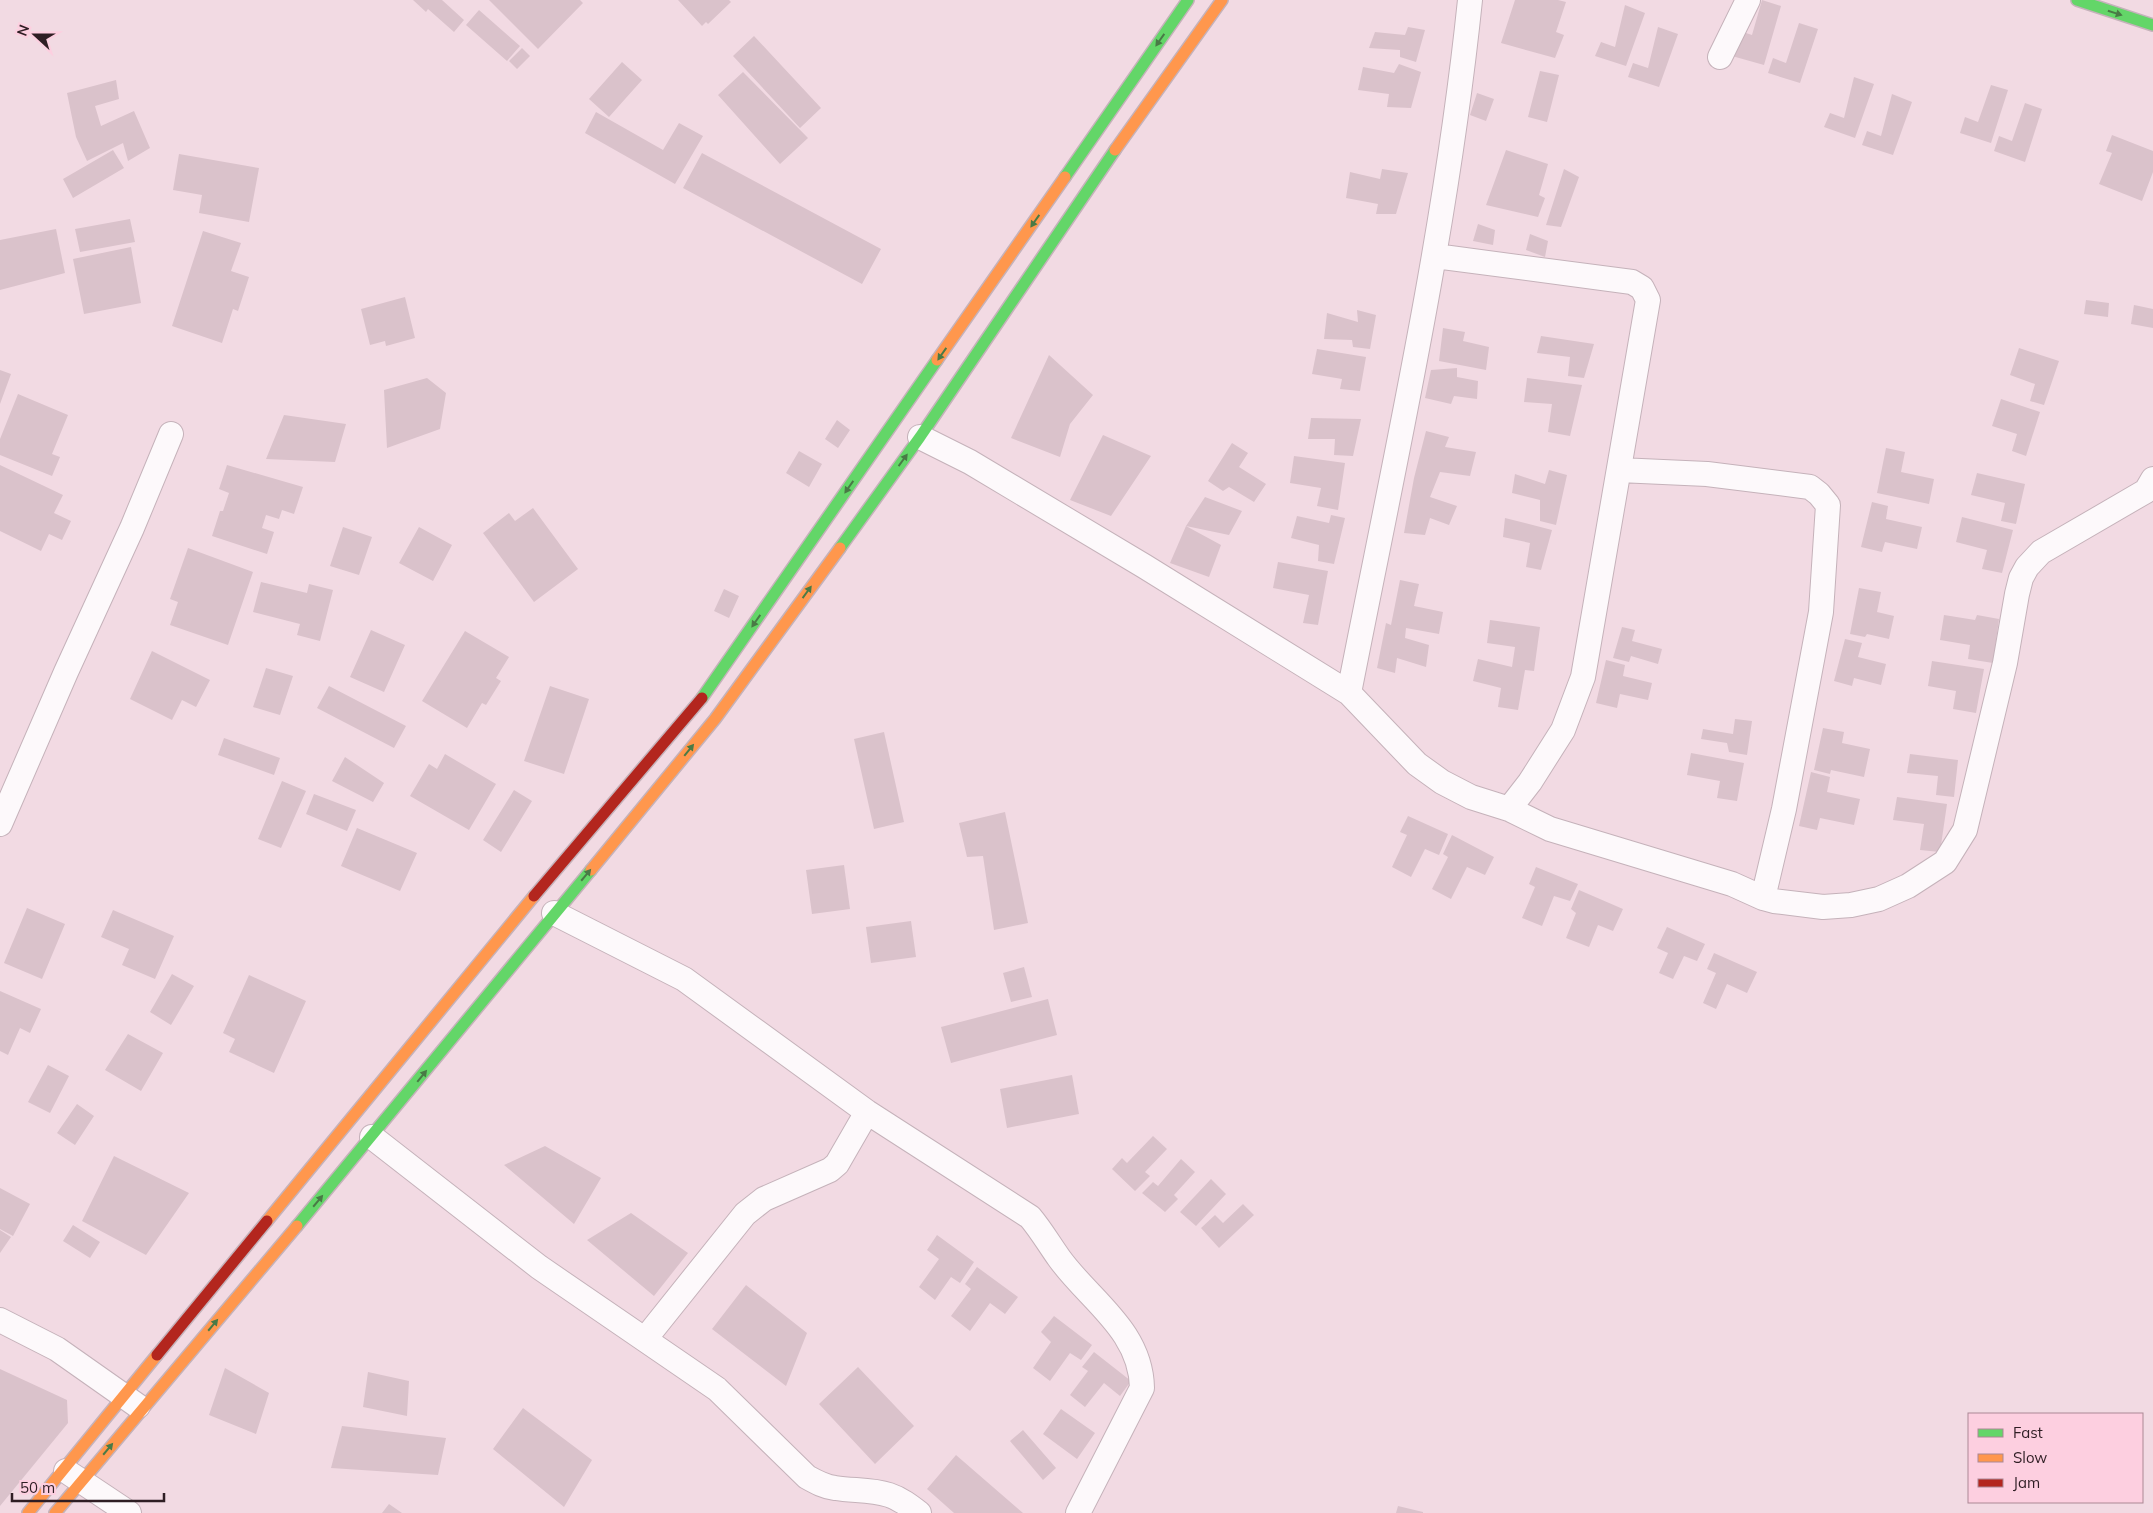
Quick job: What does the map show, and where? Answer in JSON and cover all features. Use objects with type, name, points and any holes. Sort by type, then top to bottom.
[{"type":"street","points":[[28,1513],[72,1476],[142,1409],[372,1137],[715,718],[920,437],[1188,0]]},
{"type":"street","points":[[54,1513],[72,1476],[123,1394],[471,971],[697,705],[1073,188],[1222,0]]},
{"type":"street","points":[[1349,693],[1435,256],[1462,87],[1470,0]]},
{"type":"street","points":[[1720,57],[1748,0]]},
{"type":"street","points":[[2077,0],[2153,25]]},
{"type":"street","points":[[1435,256],[1632,282],[1642,288],[1648,300],[1583,678],[1563,730],[1530,782],[1509,809]]},
{"type":"street","points":[[0,824],[66,672],[132,528],[171,434]]},
{"type":"street","points":[[920,437],[970,462],[1144,566],[1349,693],[1417,764],[1471,797],[1509,809],[1550,829],[1724,882],[1763,898],[1795,905],[1823,908],[1879,899],[1908,886],[1945,862],[1956,848],[1965,830],[2005,662],[2021,578],[2027,567],[2041,552],[2146,491],[2153,479]]},
{"type":"street","points":[[1619,470],[1707,474],[1810,488],[1819,494],[1828,505],[1821,612],[1784,809],[1763,898]]},
{"type":"street","points":[[697,705],[715,718]]},
{"type":"street","points":[[554,913],[684,980],[867,1112],[1030,1217],[1046,1236],[1059,1258],[1123,1329],[1142,1372],[1142,1388],[1078,1513]]},
{"type":"street","points":[[645,1339],[745,1214],[764,1199],[830,1170],[837,1164],[867,1112]]},
{"type":"street","points":[[372,1137],[539,1267],[717,1389],[806,1477],[821,1485],[834,1488],[862,1489],[889,1495],[903,1500],[919,1513]]},
{"type":"street","points":[[0,1320],[57,1349],[142,1409]]},
{"type":"street","points":[[72,1476],[129,1513]]},
{"type":"building","points":[[413,0],[442,0],[464,20],[454,32],[428,9],[426,12]]},
{"type":"building","points":[[489,0],[580,0],[583,3],[538,49]]},
{"type":"building","points":[[678,0],[729,0],[731,2],[708,24],[706,22],[702,26]]},
{"type":"building","points":[[1515,0],[1558,0],[1566,2],[1556,32],[1564,35],[1555,58],[1501,43]]},
{"type":"building","points":[[1762,0],[1781,6],[1764,65],[1732,56],[1740,31],[1752,35]]},
{"type":"building","points":[[1625,5],[1645,13],[1626,66],[1595,56],[1601,42],[1615,47]]},
{"type":"building","points":[[479,10],[520,46],[507,61],[466,25]]},
{"type":"building","points":[[1799,23],[1818,29],[1800,83],[1768,73],[1773,58],[1786,63]]},
{"type":"building","points":[[1408,27],[1425,30],[1416,62],[1400,57],[1400,50],[1369,48],[1375,32],[1405,35]]},
{"type":"building","points":[[1658,27],[1678,34],[1659,87],[1628,77],[1633,63],[1648,68]]},
{"type":"building","points":[[754,36],[821,108],[800,128],[733,56]]},
{"type":"building","points":[[522,48],[530,56],[517,69],[509,61]]},
{"type":"building","points":[[622,62],[642,80],[609,117],[589,99]]},
{"type":"building","points":[[1399,64],[1421,72],[1411,108],[1387,107],[1389,94],[1358,90],[1363,67],[1394,73]]},
{"type":"building","points":[[1540,71],[1559,75],[1547,122],[1528,117]]},
{"type":"building","points":[[743,72],[808,138],[780,164],[718,95]]},
{"type":"building","points":[[1854,77],[1874,84],[1855,138],[1824,127],[1830,113],[1844,118]]},
{"type":"building","points":[[116,80],[119,99],[95,106],[101,126],[134,111],[150,148],[128,161],[123,143],[87,161],[76,137],[67,93]]},
{"type":"building","points":[[1991,85],[2008,90],[1991,143],[1960,133],[1965,117],[1978,122]]},
{"type":"building","points":[[1477,93],[1494,99],[1486,121],[1470,115]]},
{"type":"building","points":[[1892,94],[1912,102],[1893,155],[1862,145],[1867,131],[1881,136]]},
{"type":"building","points":[[2025,103],[2042,109],[2025,162],[1994,151],[1999,136],[2012,141]]},
{"type":"building","points":[[596,112],[663,150],[679,123],[703,136],[675,184],[585,133]]},
{"type":"building","points":[[2112,135],[2153,151],[2153,172],[2142,201],[2099,184],[2112,153],[2106,151]]},
{"type":"building","points":[[113,150],[124,168],[73,198],[63,179]]},
{"type":"building","points":[[1506,150],[1548,164],[1539,195],[1545,198],[1538,217],[1486,205]]},
{"type":"building","points":[[702,153],[881,249],[862,284],[683,188]]},
{"type":"building","points":[[179,154],[259,168],[249,222],[199,213],[202,195],[173,190]]},
{"type":"building","points":[[1382,169],[1408,173],[1396,214],[1376,214],[1378,204],[1346,198],[1350,172],[1380,179]]},
{"type":"building","points":[[1564,169],[1579,177],[1561,227],[1546,225]]},
{"type":"building","points":[[130,219],[135,242],[80,252],[75,229]]},
{"type":"building","points":[[1478,224],[1495,230],[1493,245],[1473,241]]},
{"type":"building","points":[[56,229],[65,273],[0,290],[0,240]]},
{"type":"building","points":[[203,231],[241,243],[231,271],[249,277],[238,311],[233,309],[222,343],[172,326]]},
{"type":"building","points":[[1530,234],[1548,241],[1545,257],[1526,250]]},
{"type":"building","points":[[131,247],[141,303],[84,314],[73,259]]},
{"type":"building","points":[[405,297],[415,338],[386,346],[385,341],[370,345],[361,309]]},
{"type":"building","points":[[2086,300],[2109,303],[2108,317],[2084,314]]},
{"type":"building","points":[[2134,305],[2153,309],[2153,328],[2131,324]]},
{"type":"building","points":[[1357,310],[1376,315],[1370,349],[1353,347],[1352,340],[1324,339],[1327,313],[1358,322]]},
{"type":"building","points":[[1443,328],[1465,332],[1463,341],[1489,347],[1486,370],[1439,361]]},
{"type":"building","points":[[1541,336],[1594,344],[1584,378],[1568,376],[1570,357],[1537,353]]},
{"type":"building","points":[[2019,348],[2059,361],[2044,405],[2030,401],[2035,384],[2010,375]]},
{"type":"building","points":[[1317,349],[1366,357],[1360,391],[1340,389],[1342,379],[1312,374]]},
{"type":"building","points":[[1049,355],[1093,395],[1070,424],[1060,457],[1011,438]]},
{"type":"building","points":[[1457,368],[1457,377],[1478,381],[1477,399],[1454,396],[1451,404],[1425,398],[1431,370]]},
{"type":"building","points":[[0,370],[11,374],[0,404]]},
{"type":"building","points":[[427,378],[446,393],[440,429],[387,448],[384,390]]},
{"type":"building","points":[[1527,378],[1582,385],[1570,436],[1548,432],[1552,404],[1524,402]]},
{"type":"building","points":[[18,394],[68,415],[52,454],[60,457],[52,476],[0,455],[0,439]]},
{"type":"building","points":[[2001,399],[2040,412],[2026,456],[2012,451],[2017,434],[1992,426]]},
{"type":"building","points":[[284,415],[346,424],[335,462],[266,459]]},
{"type":"building","points":[[1311,418],[1361,419],[1353,456],[1334,455],[1335,439],[1308,439]]},
{"type":"building","points":[[837,420],[850,430],[838,448],[825,439]]},
{"type":"building","points":[[1426,431],[1449,437],[1445,447],[1476,452],[1470,476],[1440,472],[1430,497],[1457,506],[1449,525],[1430,518],[1425,535],[1404,533],[1414,478]]},
{"type":"building","points":[[1103,435],[1151,456],[1111,516],[1070,500]]},
{"type":"building","points":[[1232,443],[1248,453],[1239,467],[1266,484],[1254,502],[1229,487],[1223,491],[1208,481]]},
{"type":"building","points":[[1886,448],[1905,452],[1901,472],[1934,479],[1929,504],[1877,493]]},
{"type":"building","points":[[799,451],[822,464],[809,487],[786,473]]},
{"type":"building","points":[[1294,456],[1345,463],[1338,510],[1317,506],[1321,488],[1290,483]]},
{"type":"building","points":[[0,465],[63,495],[54,513],[71,521],[62,540],[49,534],[41,551],[0,531]]},
{"type":"building","points":[[227,465],[303,487],[294,514],[282,510],[279,519],[266,515],[262,528],[274,532],[267,554],[212,536],[220,511],[223,511],[229,493],[219,489]]},
{"type":"building","points":[[1549,470],[1567,475],[1556,525],[1540,521],[1540,500],[1512,493],[1515,474],[1545,484]]},
{"type":"building","points":[[1977,473],[2025,484],[2016,524],[2001,521],[2005,503],[1971,495]]},
{"type":"building","points":[[1205,497],[1242,511],[1229,535],[1186,526]]},
{"type":"building","points":[[1872,502],[1888,506],[1886,519],[1922,527],[1917,549],[1885,542],[1882,552],[1861,547]]},
{"type":"building","points":[[533,508],[578,569],[534,602],[483,533],[509,513],[515,521]]},
{"type":"building","points":[[1331,515],[1345,518],[1334,564],[1318,561],[1319,545],[1291,538],[1297,516],[1329,523]]},
{"type":"building","points":[[1962,517],[2013,530],[2002,573],[1982,569],[1987,550],[1956,542]]},
{"type":"building","points":[[1505,518],[1552,530],[1541,570],[1526,567],[1530,543],[1503,537]]},
{"type":"building","points":[[1186,526],[1221,545],[1209,577],[1170,563]]},
{"type":"building","points":[[343,527],[372,537],[359,575],[330,566]]},
{"type":"building","points":[[419,527],[452,545],[433,581],[399,563]]},
{"type":"building","points":[[188,548],[253,572],[228,645],[170,625],[178,602],[170,599]]},
{"type":"building","points":[[1278,562],[1328,571],[1318,625],[1303,623],[1309,595],[1273,588]]},
{"type":"building","points":[[1400,580],[1419,584],[1414,606],[1443,612],[1439,634],[1406,628],[1405,638],[1429,645],[1426,667],[1397,658],[1395,673],[1377,668],[1386,623],[1391,625]]},
{"type":"building","points":[[261,582],[307,593],[309,584],[333,590],[320,641],[297,635],[300,624],[253,612]]},
{"type":"building","points":[[1859,588],[1881,592],[1877,612],[1894,616],[1889,639],[1867,634],[1865,637],[1850,634]]},
{"type":"building","points":[[724,589],[739,596],[729,618],[714,611]]},
{"type":"building","points":[[1944,615],[1975,620],[1977,615],[1999,619],[1993,663],[1968,659],[1970,645],[1940,640]]},
{"type":"building","points":[[1490,620],[1540,627],[1534,671],[1525,670],[1518,710],[1498,707],[1501,688],[1473,681],[1478,659],[1512,667],[1515,647],[1487,643]]},
{"type":"building","points":[[1622,627],[1635,630],[1632,641],[1662,649],[1658,664],[1631,656],[1629,662],[1613,658]]},
{"type":"building","points":[[371,630],[405,645],[384,692],[350,677]]},
{"type":"building","points":[[465,631],[509,657],[496,678],[501,681],[486,705],[482,703],[467,728],[422,701]]},
{"type":"building","points":[[1845,639],[1862,643],[1858,657],[1886,664],[1881,685],[1854,678],[1852,686],[1834,681]]},
{"type":"building","points":[[152,651],[210,680],[196,707],[182,700],[172,720],[130,699]]},
{"type":"building","points":[[1606,660],[1625,665],[1623,676],[1652,683],[1648,700],[1620,694],[1617,708],[1596,703]]},
{"type":"building","points":[[1932,661],[1984,669],[1976,713],[1953,709],[1956,691],[1928,686]]},
{"type":"building","points":[[266,668],[293,676],[280,715],[253,707]]},
{"type":"building","points":[[329,686],[406,726],[394,748],[317,708]]},
{"type":"building","points":[[550,686],[589,699],[564,774],[524,761]]},
{"type":"building","points":[[1735,719],[1752,721],[1747,755],[1729,752],[1727,743],[1701,739],[1703,729],[1733,734]]},
{"type":"building","points":[[1823,728],[1844,732],[1842,743],[1870,749],[1864,777],[1831,770],[1830,774],[1814,770]]},
{"type":"building","points":[[884,732],[904,822],[874,829],[854,739]]},
{"type":"building","points":[[224,738],[280,758],[274,775],[218,755]]},
{"type":"building","points":[[1691,753],[1744,763],[1737,801],[1717,798],[1720,781],[1687,775]]},
{"type":"building","points":[[445,754],[496,784],[469,830],[410,796],[429,764],[437,769]]},
{"type":"building","points":[[1910,754],[1958,760],[1954,797],[1936,795],[1938,776],[1907,773]]},
{"type":"building","points":[[345,757],[384,783],[373,802],[332,781]]},
{"type":"building","points":[[1811,772],[1830,777],[1827,792],[1860,799],[1854,825],[1820,818],[1817,830],[1799,826]]},
{"type":"building","points":[[282,781],[306,791],[281,848],[258,839]]},
{"type":"building","points":[[514,790],[532,801],[501,852],[483,840]]},
{"type":"building","points":[[314,794],[356,810],[347,831],[306,814]]},
{"type":"building","points":[[1897,797],[1947,804],[1940,852],[1920,850],[1924,824],[1893,820]]},
{"type":"building","points":[[1005,812],[1028,923],[994,930],[983,856],[967,857],[959,823]]},
{"type":"building","points":[[1408,816],[1448,834],[1439,855],[1425,849],[1411,877],[1392,867],[1407,835],[1400,832]]},
{"type":"building","points":[[357,828],[417,853],[400,891],[341,866]]},
{"type":"building","points":[[1452,835],[1494,857],[1485,875],[1467,867],[1451,899],[1432,889],[1448,857],[1443,854]]},
{"type":"building","points":[[844,865],[850,909],[812,914],[806,870]]},
{"type":"building","points":[[1536,867],[1578,884],[1570,901],[1554,896],[1542,926],[1522,918],[1535,887],[1529,884]]},
{"type":"building","points":[[1579,890],[1623,909],[1613,931],[1598,925],[1589,947],[1566,938],[1576,913],[1571,909]]},
{"type":"building","points":[[27,908],[65,924],[42,979],[4,963]]},
{"type":"building","points":[[113,910],[174,936],[155,979],[122,965],[129,949],[101,937]]},
{"type":"building","points":[[911,921],[916,957],[871,963],[866,927]]},
{"type":"building","points":[[1667,927],[1705,944],[1697,961],[1684,956],[1673,979],[1659,973],[1668,953],[1657,948]]},
{"type":"building","points":[[1714,953],[1757,972],[1747,993],[1727,984],[1716,1009],[1703,1003],[1716,973],[1707,969]]},
{"type":"building","points":[[1024,967],[1032,997],[1011,1002],[1003,973]]},
{"type":"building","points":[[172,974],[194,986],[171,1025],[150,1012]]},
{"type":"building","points":[[249,975],[306,1001],[274,1073],[229,1052],[235,1039],[223,1033]]},
{"type":"building","points":[[0,991],[41,1009],[30,1033],[20,1028],[8,1055],[0,1051]]},
{"type":"building","points":[[1048,999],[1057,1035],[951,1063],[941,1027]]},
{"type":"building","points":[[128,1034],[163,1053],[141,1091],[105,1070]]},
{"type":"building","points":[[48,1065],[69,1076],[50,1113],[28,1102]]},
{"type":"building","points":[[1072,1075],[1079,1114],[1007,1128],[1000,1089]]},
{"type":"building","points":[[77,1104],[94,1116],[75,1145],[57,1133]]},
{"type":"building","points":[[1153,1136],[1167,1149],[1145,1172],[1150,1176],[1135,1191],[1112,1169],[1122,1158],[1127,1163]]},
{"type":"building","points":[[545,1146],[601,1178],[574,1224],[504,1165]]},
{"type":"building","points":[[114,1156],[189,1193],[146,1255],[82,1221]]},
{"type":"building","points":[[1181,1159],[1195,1172],[1174,1195],[1178,1199],[1165,1212],[1142,1193],[1153,1182],[1158,1186]]},
{"type":"building","points":[[1211,1179],[1226,1194],[1196,1226],[1180,1212]]},
{"type":"building","points":[[0,1188],[30,1204],[13,1236],[0,1229]]},
{"type":"building","points":[[1243,1204],[1254,1215],[1219,1248],[1201,1228],[1215,1215],[1223,1223]]},
{"type":"building","points":[[631,1213],[688,1253],[654,1296],[587,1240]]},
{"type":"building","points":[[73,1225],[100,1242],[90,1258],[63,1241]]},
{"type":"building","points":[[0,1230],[11,1237],[0,1253]]},
{"type":"building","points":[[937,1235],[974,1262],[960,1283],[951,1277],[935,1300],[919,1287],[939,1259],[927,1250]]},
{"type":"building","points":[[977,1267],[1018,1297],[1005,1314],[990,1303],[970,1331],[951,1316],[971,1289],[965,1284]]},
{"type":"building","points":[[746,1285],[807,1333],[786,1386],[712,1329]]},
{"type":"building","points":[[1054,1316],[1092,1345],[1081,1360],[1070,1353],[1050,1381],[1033,1368],[1051,1342],[1041,1332]]},
{"type":"building","points":[[1094,1352],[1131,1381],[1120,1396],[1104,1383],[1085,1407],[1070,1395],[1088,1371],[1082,1367]]},
{"type":"building","points":[[858,1367],[914,1426],[875,1464],[819,1404]]},
{"type":"building","points":[[225,1368],[269,1393],[256,1434],[209,1415]]},
{"type":"building","points":[[0,1369],[67,1400],[68,1423],[0,1506]]},
{"type":"building","points":[[368,1372],[409,1381],[407,1416],[363,1407]]},
{"type":"building","points":[[523,1408],[592,1460],[564,1507],[493,1449]]},
{"type":"building","points":[[1061,1409],[1095,1433],[1077,1459],[1043,1434]]},
{"type":"building","points":[[342,1426],[446,1438],[438,1475],[331,1468]]},
{"type":"building","points":[[1023,1430],[1056,1468],[1043,1480],[1010,1441]]},
{"type":"building","points":[[956,1455],[1023,1513],[954,1513],[927,1489]]},
{"type":"building","points":[[389,1504],[402,1513],[382,1513]]},
{"type":"building","points":[[1398,1506],[1423,1512],[1423,1513],[1396,1513]]},
{"type":"traffic: fast","points":[[1065,177],[1188,0]]},
{"type":"traffic: fast","points":[[2077,0],[2153,25]]},
{"type":"traffic: fast","points":[[840,548],[920,437],[1115,150]]},
{"type":"traffic: fast","points":[[702,698],[937,360]]},
{"type":"traffic: fast","points":[[297,1226],[591,870]]},
{"type":"traffic: slow","points":[[1115,150],[1222,0]]},
{"type":"traffic: slow","points":[[937,360],[1065,177]]},
{"type":"traffic: slow","points":[[591,870],[715,719],[840,548]]},
{"type":"traffic: slow","points":[[267,1221],[534,896]]},
{"type":"traffic: slow","points":[[55,1513],[297,1226]]},
{"type":"traffic: slow","points":[[28,1513],[157,1355]]},
{"type":"traffic: jam","points":[[534,896],[702,698]]},
{"type":"traffic: jam","points":[[157,1355],[267,1221]]}]
